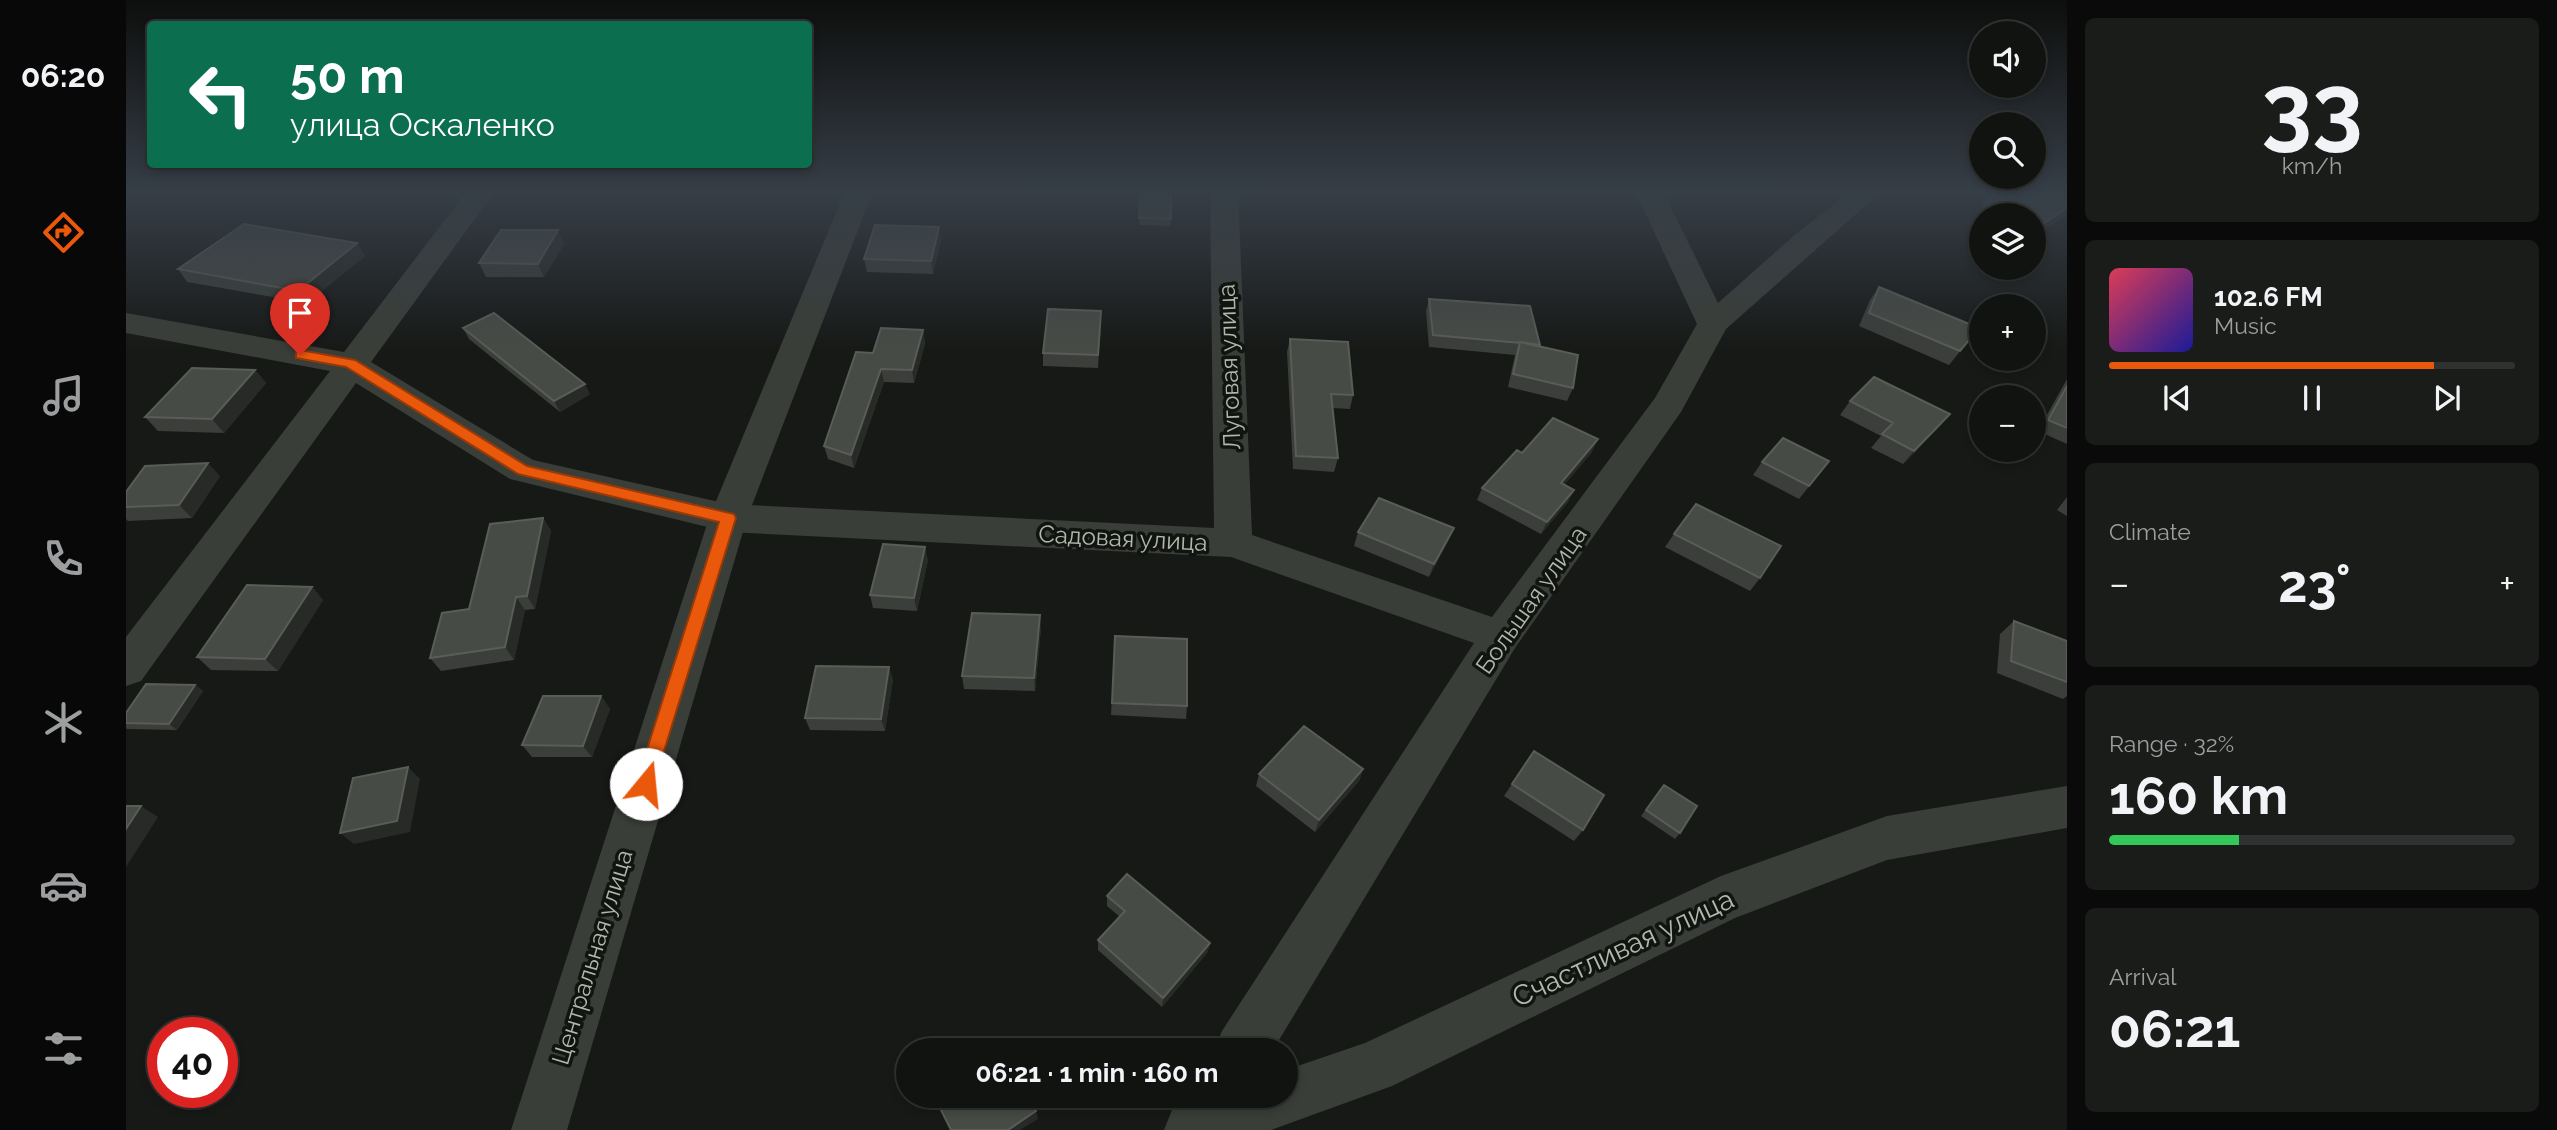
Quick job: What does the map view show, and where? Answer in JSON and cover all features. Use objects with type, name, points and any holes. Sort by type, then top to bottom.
[{"type":"street","points":[[126,669],[441,244]]},
{"type":"street","name":"Центральная улица","points":[[538,1130],[728,518],[838,244]]},
{"type":"street","name":"Луговая улица","points":[[1225,244],[1233,543]]},
{"type":"street","points":[[1674,244],[1713,324]]},
{"type":"street","name":"Большая улица","points":[[1250,1038],[1268,1013],[1502,636],[1669,404],[1713,324],[1802,244]]},
{"type":"street","points":[[126,323],[350,363]]},
{"type":"street","name":"Садовая улица","points":[[350,363],[523,470],[728,518],[1233,543],[1502,636]]},
{"type":"street","name":"Счастливая улица","points":[[1192,1130],[1373,1067],[1721,900],[1887,838],[2067,807]]},
{"type":"street","points":[[1184,1130],[1200,1108]]},
{"type":"building","points":[[215,244],[356,244],[298,291],[178,269]]},
{"type":"building","points":[[492,244],[550,244],[538,264],[479,263]]},
{"type":"building","points":[[869,244],[935,244],[931,261],[864,259]]},
{"type":"building","points":[[1879,287],[1969,324],[1969,340],[1960,351],[1869,313]]},
{"type":"building","points":[[1429,299],[1530,306],[1540,345],[1433,335]]},
{"type":"building","points":[[1048,309],[1101,311],[1098,355],[1043,353]]},
{"type":"building","points":[[494,313],[585,384],[554,401],[463,328]]},
{"type":"building","points":[[881,328],[923,330],[912,370],[881,369],[851,455],[824,446],[856,352],[873,353]]},
{"type":"building","points":[[1290,339],[1348,342],[1353,395],[1331,394],[1338,458],[1296,456]]},
{"type":"building","points":[[1520,342],[1578,355],[1573,388],[1513,374]]},
{"type":"building","points":[[192,368],[255,370],[212,419],[145,417]]},
{"type":"building","points":[[1874,377],[1950,414],[1914,451],[1882,434],[1893,423],[1850,401]]},
{"type":"building","points":[[2067,386],[2067,428],[2048,420]]},
{"type":"building","points":[[1553,418],[1598,439],[1561,483],[1574,490],[1547,522],[1482,488],[1517,450],[1522,453]]},
{"type":"building","points":[[1783,438],[1829,461],[1809,486],[1762,462]]},
{"type":"building","points":[[208,463],[179,505],[126,507],[126,492],[145,466]]},
{"type":"building","points":[[1379,498],[1454,528],[1434,564],[1358,532]]},
{"type":"building","points":[[1696,504],[1781,546],[1760,578],[1674,534]]},
{"type":"building","points":[[543,518],[527,596],[516,597],[505,647],[430,658],[442,613],[469,609],[490,524]]},
{"type":"building","points":[[883,544],[925,547],[914,598],[870,595]]},
{"type":"building","points":[[247,585],[312,587],[265,659],[197,657]]},
{"type":"building","points":[[972,613],[1040,615],[1034,678],[962,676]]},
{"type":"building","points":[[2014,621],[2067,641],[2067,682],[2011,661]]},
{"type":"building","points":[[1115,636],[1187,639],[1187,706],[1112,703]]},
{"type":"building","points":[[816,666],[889,667],[881,719],[805,718]]},
{"type":"building","points":[[146,684],[195,685],[169,724],[126,723],[126,713]]},
{"type":"building","points":[[543,696],[601,696],[583,746],[522,745]]},
{"type":"building","points":[[1304,726],[1363,769],[1319,820],[1259,774]]},
{"type":"building","points":[[1534,751],[1604,795],[1583,830],[1512,784]]},
{"type":"building","points":[[408,767],[397,821],[340,833],[353,778]]},
{"type":"building","points":[[1664,785],[1697,806],[1680,833],[1646,810]]},
{"type":"building","points":[[126,806],[141,806],[126,829]]},
{"type":"building","points":[[1127,874],[1210,943],[1163,998],[1098,940],[1125,911],[1107,896]]},
{"type":"building","points":[[940,1108],[1034,1108],[1036,1111],[1008,1130],[951,1130]]},
{"type":"route","points":[[300,355],[350,363],[523,470],[728,518],[646,784]]}]
